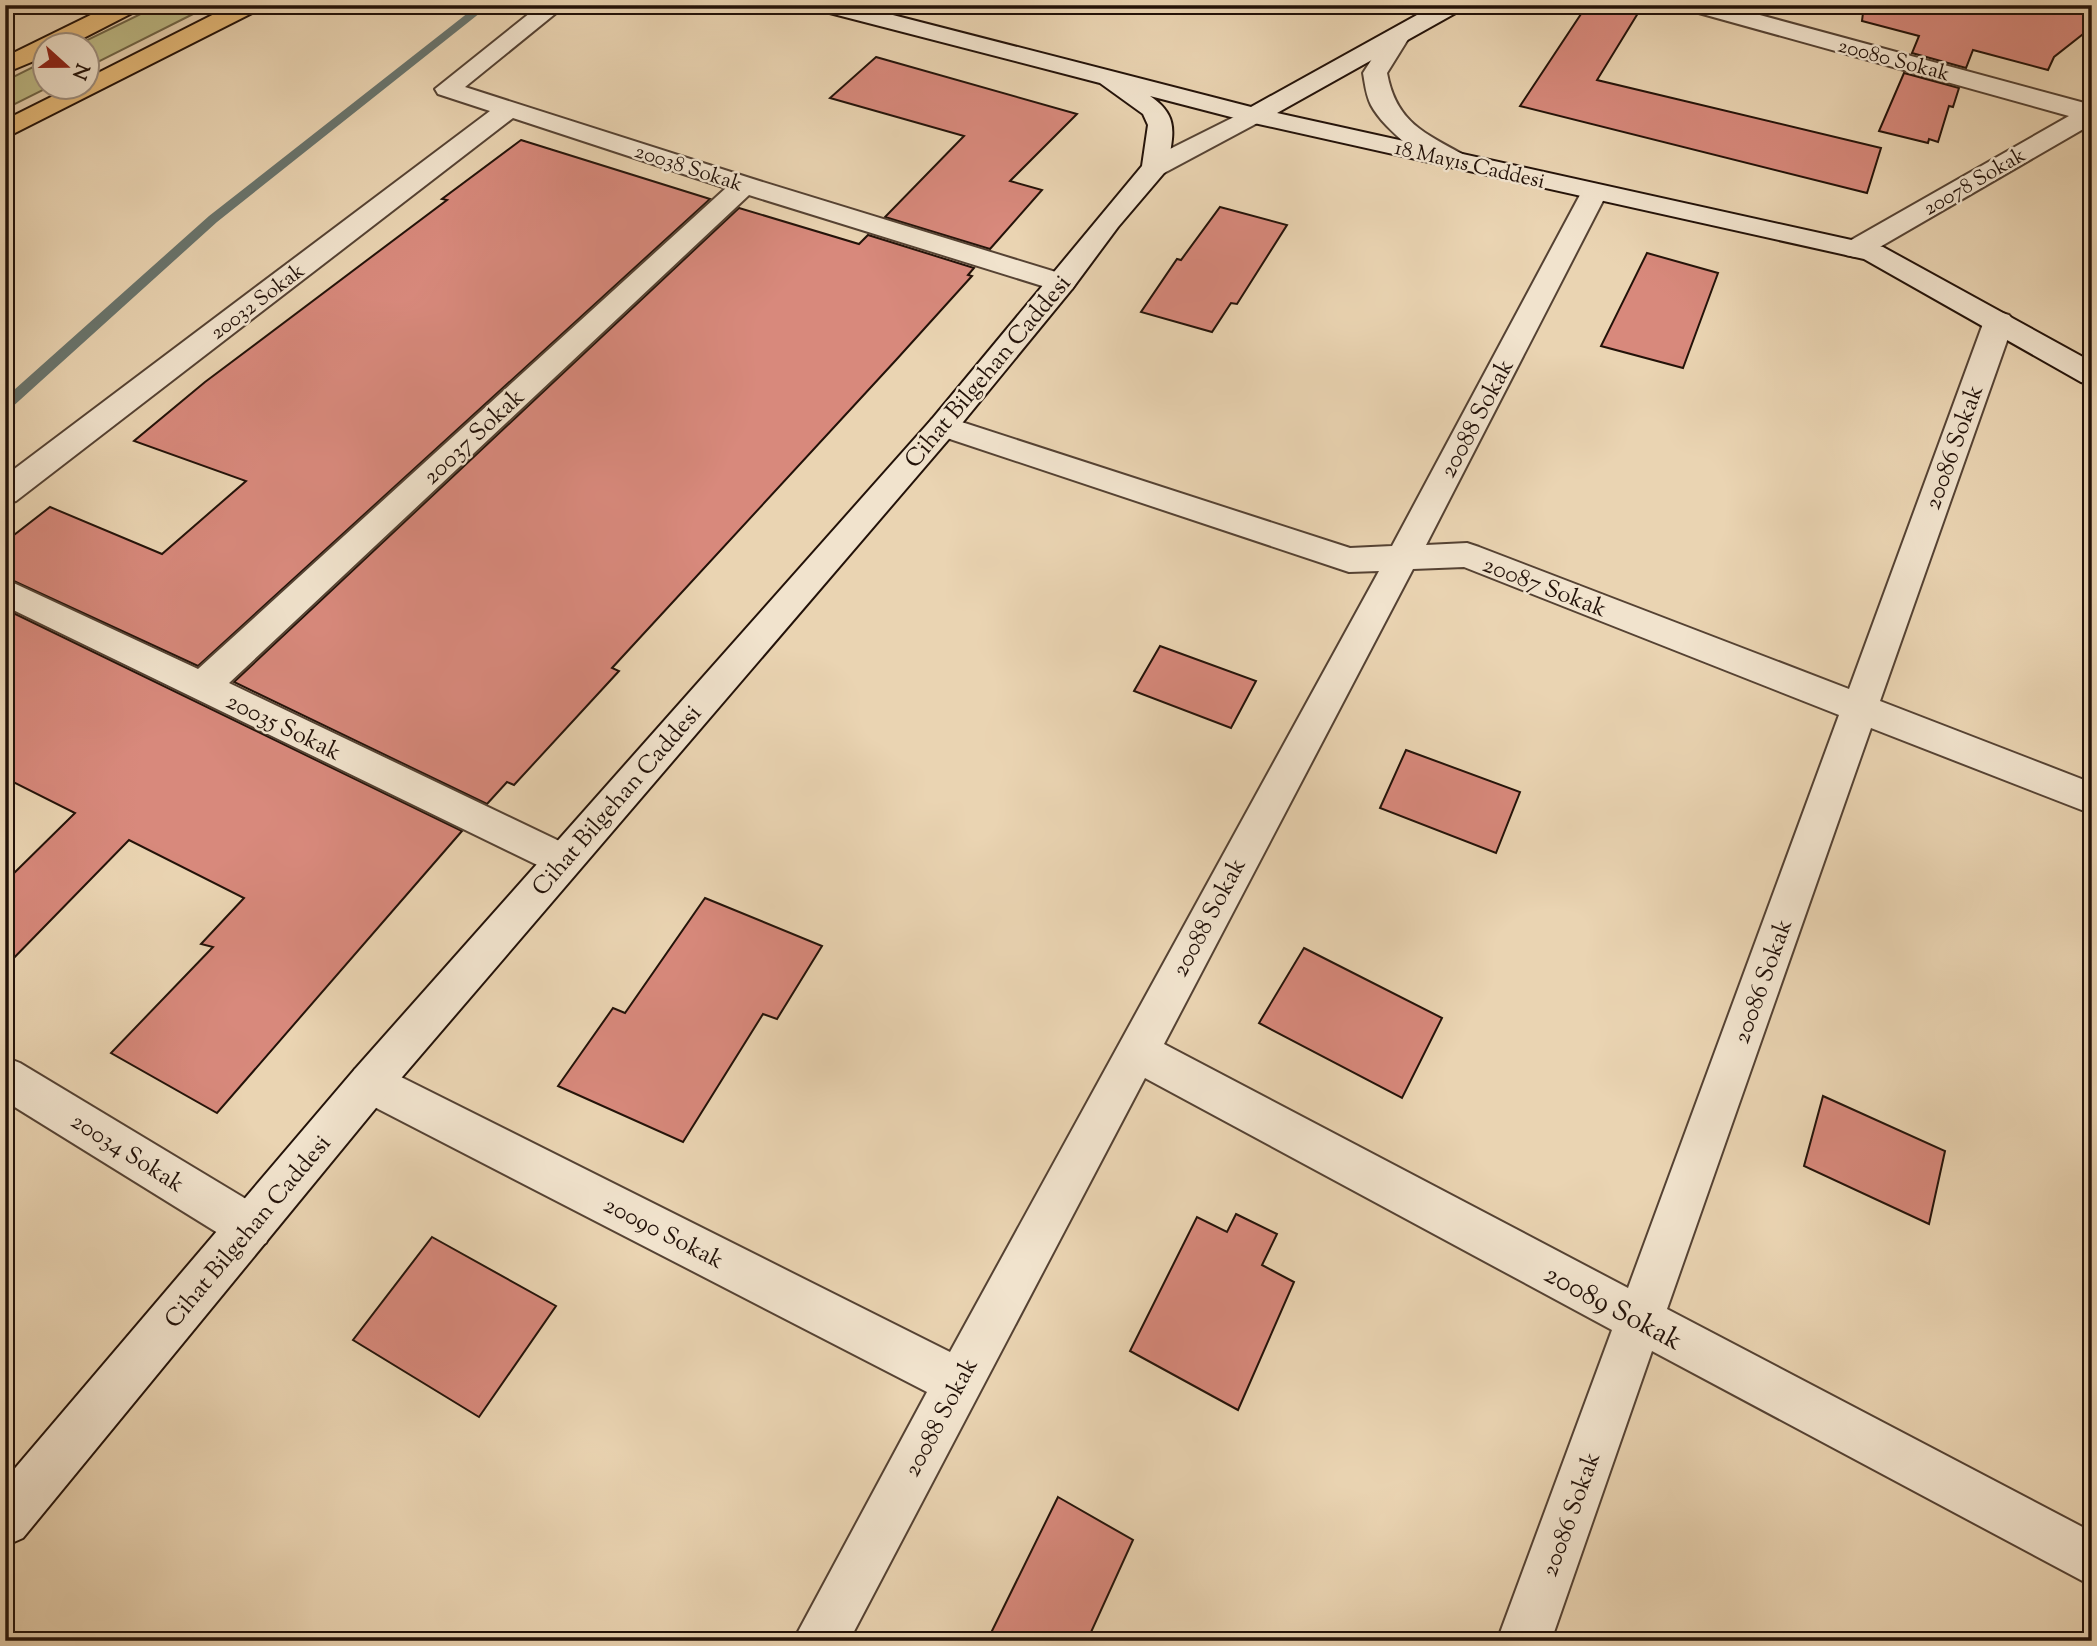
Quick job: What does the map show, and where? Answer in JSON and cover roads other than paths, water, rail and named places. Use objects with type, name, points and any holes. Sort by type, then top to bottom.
[{"type":"highway","points":[[75,32],[130,5]]},
{"type":"highway","points":[[5,130],[250,5]]},
{"type":"highway","points":[[5,66],[32,53]]},
{"type":"street","name":"20038 Sokak","points":[[555,5],[447,89],[744,186],[1062,283]]},
{"type":"street","name":"18 Mayıs Caddesi","points":[[827,5],[1254,115],[1594,193],[1873,253],[2092,375]]},
{"type":"street","points":[[1155,167],[1454,5]]},
{"type":"street","name":"20080 Sokak","points":[[1696,5],[2091,113]]},
{"type":"street","points":[[1398,36],[1376,73],[1379,98],[1395,122],[1455,161]]},
{"type":"street","points":[[1110,80],[1154,110],[1161,125],[1155,167]]},
{"type":"street","name":"20032 Sokak","points":[[5,493],[509,108]]},
{"type":"street","name":"20078 Sokak","points":[[1856,249],[2091,113]]},
{"type":"street","name":"Cihat Bilgehan Caddesi","points":[[5,1520],[370,1083],[943,426],[1062,283],[1108,221],[1155,167]]},
{"type":"street","name":"20037 Sokak","points":[[202,687],[744,186]]},
{"type":"street","name":"20088 Sokak","points":[[820,1641],[1402,559],[1594,193]]},
{"type":"street","name":"20086 Sokak","points":[[1524,1641],[1999,321]]},
{"type":"street","name":"20087 Sokak","points":[[943,426],[1349,560],[1467,555],[2092,799]]},
{"type":"street","name":"20035 Sokak","points":[[5,592],[562,861]]},
{"type":"street","name":"20089 Sokak","points":[[1136,1051],[2092,1560]]},
{"type":"street","name":"20034 Sokak","points":[[5,1077],[250,1227]]},
{"type":"street","name":"20090 Sokak","points":[[370,1083],[958,1382]]},
{"type":"waterway","points":[[5,406],[213,219],[485,5]]}]
